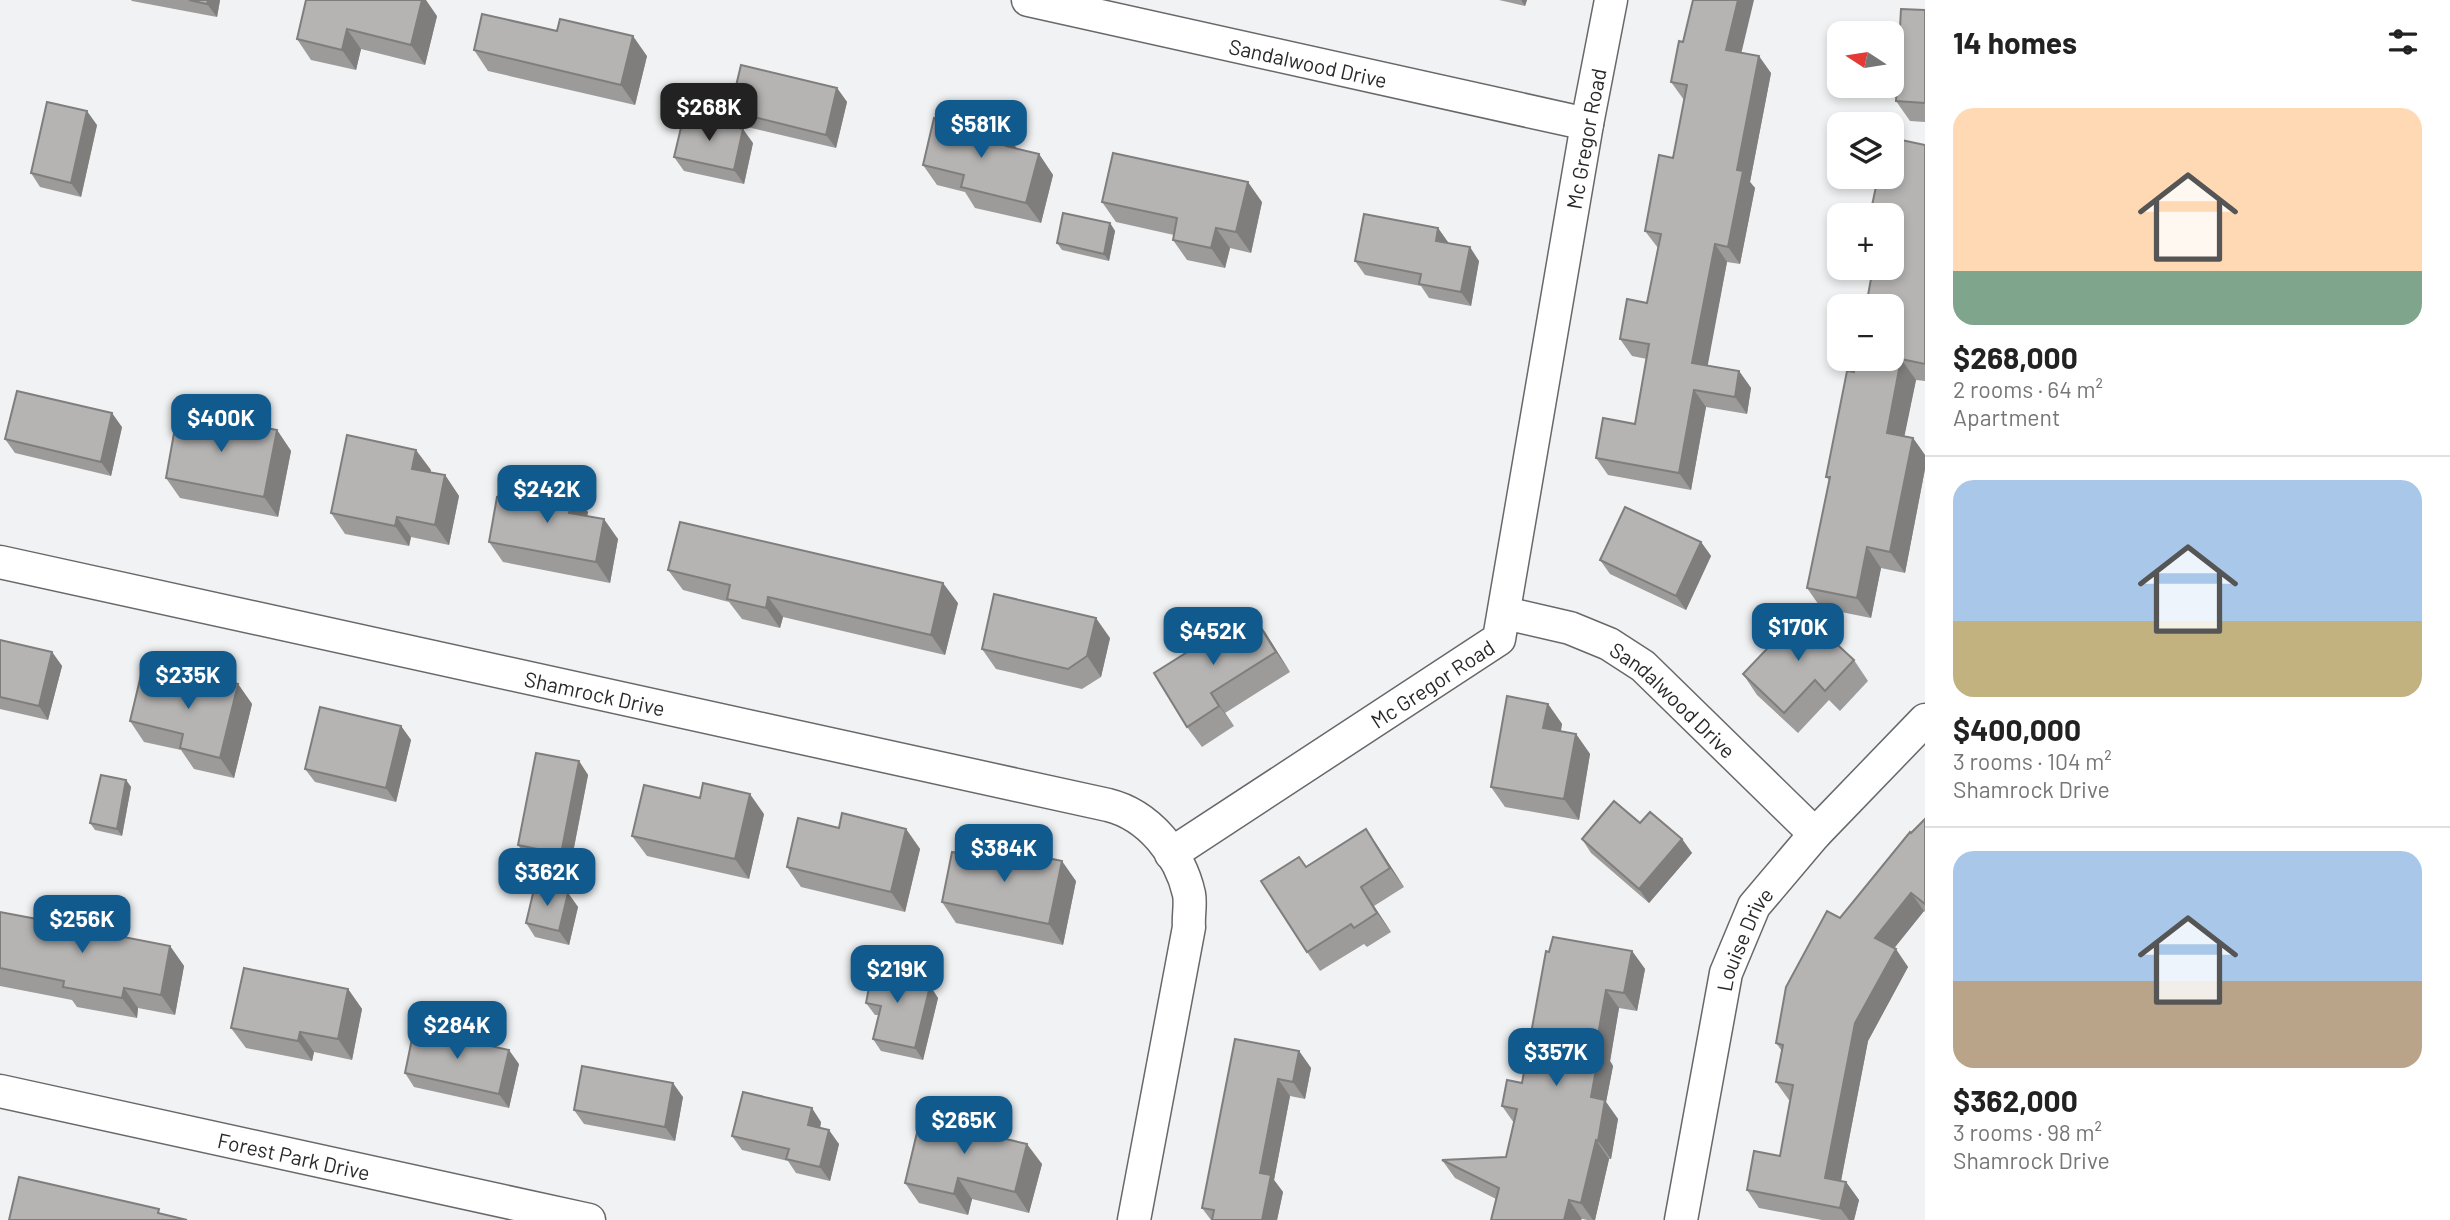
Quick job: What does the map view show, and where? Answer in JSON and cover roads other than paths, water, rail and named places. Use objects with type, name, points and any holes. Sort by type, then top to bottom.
[{"type":"street","name":"Sandalwood Drive","points":[[1028,0],[1587,124]]},
{"type":"street","name":"Mc Gregor Road","points":[[1171,854],[1499,639],[1587,124],[1611,0]]},
{"type":"street","name":"Shamrock Drive","points":[[0,562],[1118,807],[1142,821],[1161,839],[1171,854]]},
{"type":"street","name":"Sandalwood Drive","points":[[1505,613],[1570,628],[1609,644],[1643,666],[1815,834]]},
{"type":"street","name":"Louise Drive","points":[[1681,1220],[1726,973],[1754,905],[1815,834],[1925,720]]},
{"type":"street","points":[[1134,1220],[1189,927],[1189,894],[1181,870],[1171,854]]},
{"type":"street","name":"Forest Park Drive","points":[[0,1091],[589,1220]]}]
